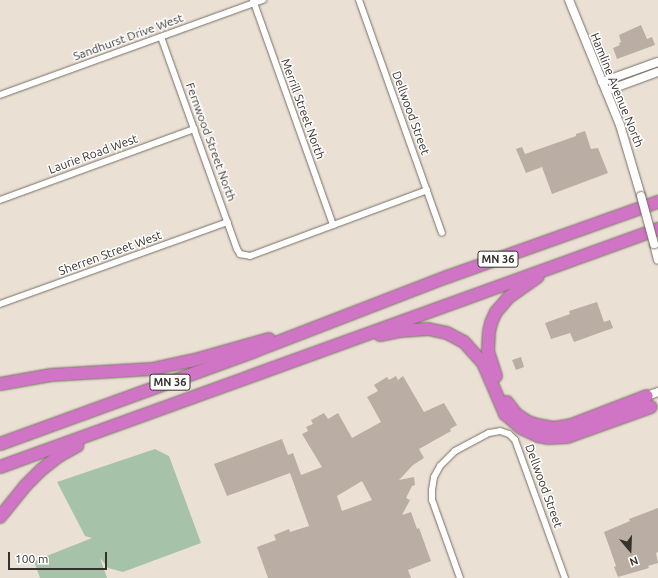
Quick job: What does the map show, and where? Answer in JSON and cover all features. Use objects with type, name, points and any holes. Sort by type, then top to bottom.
[{"type":"highway","name":"MN 36","points":[[0,444],[339,319],[447,277],[658,202]]},
{"type":"highway","name":"MN 36","points":[[0,467],[658,229]]},
{"type":"highway","points":[[577,258],[525,285],[509,297],[496,312],[489,332],[488,351],[504,396],[510,406],[522,418],[537,426],[554,428],[571,425],[653,400]]},
{"type":"highway","points":[[0,384],[44,376],[127,372],[174,365],[339,319]]},
{"type":"highway","points":[[338,344],[392,332],[418,329],[438,330],[456,337],[471,348],[483,364],[505,414],[521,428],[538,436],[548,438],[567,436],[653,400]]},
{"type":"highway","points":[[0,518],[25,486],[49,463],[69,450],[131,420]]},
{"type":"street","name":"Sandhurst Drive West","points":[[0,95],[253,2],[263,0]]},
{"type":"street","name":"Dellwood Street","points":[[359,0],[442,233]]},
{"type":"street","name":"Hamline Avenue North","points":[[569,0],[622,132],[658,260]]},
{"type":"street","name":"Merrill Street North","points":[[253,2],[334,225]]},
{"type":"street","name":"Fernwood Street North","points":[[161,37],[240,254],[250,256],[334,225]]},
{"type":"street","points":[[602,82],[658,62]]},
{"type":"street","points":[[606,91],[658,72]]},
{"type":"street","name":"Laurie Road West","points":[[0,200],[194,129]]},
{"type":"street","points":[[334,225],[427,190]]},
{"type":"street","name":"Sherren Street West","points":[[0,304],[228,222]]},
{"type":"street","name":"Dellwood Street","points":[[460,578],[432,500],[434,477],[440,466],[455,451],[489,433],[500,431],[509,434],[515,440],[565,578]]},
{"type":"green space","points":[[155,449],[169,456],[201,543],[123,572],[108,568],[100,558],[107,578],[40,578],[34,561],[92,538],[85,536],[57,482]]},
{"type":"building","points":[[641,25],[647,39],[652,37],[655,45],[617,59],[613,48],[620,45],[619,43],[621,42],[619,35]]},
{"type":"building","points":[[585,131],[591,149],[598,148],[608,173],[552,194],[542,167],[526,173],[516,149],[522,147],[525,154],[576,136],[576,134]]},
{"type":"building","points":[[597,302],[604,322],[610,320],[613,328],[574,342],[570,333],[551,339],[545,323],[570,314],[569,311]]},
{"type":"building","points":[[521,357],[524,367],[516,370],[512,360]]},
{"type":"building","points":[[396,376],[398,380],[403,376],[424,412],[444,403],[457,425],[450,429],[451,431],[419,449],[424,458],[413,465],[399,480],[414,477],[415,485],[412,486],[406,498],[410,500],[402,515],[411,512],[417,529],[419,528],[431,561],[408,570],[411,578],[268,578],[257,547],[276,540],[274,535],[289,529],[290,532],[309,526],[290,473],[227,496],[214,464],[282,439],[288,455],[293,453],[301,475],[322,467],[302,434],[308,431],[306,427],[313,424],[311,420],[324,413],[328,419],[338,413],[352,438],[381,422],[367,397],[378,391],[374,385],[387,377],[389,380]],"holes":[[[362,481],[372,500],[342,511],[337,496]]]},
{"type":"building","points":[[658,508],[658,552],[656,553],[658,563],[648,566],[649,568],[618,577],[614,567],[616,566],[604,532],[630,521],[629,519]]}]
